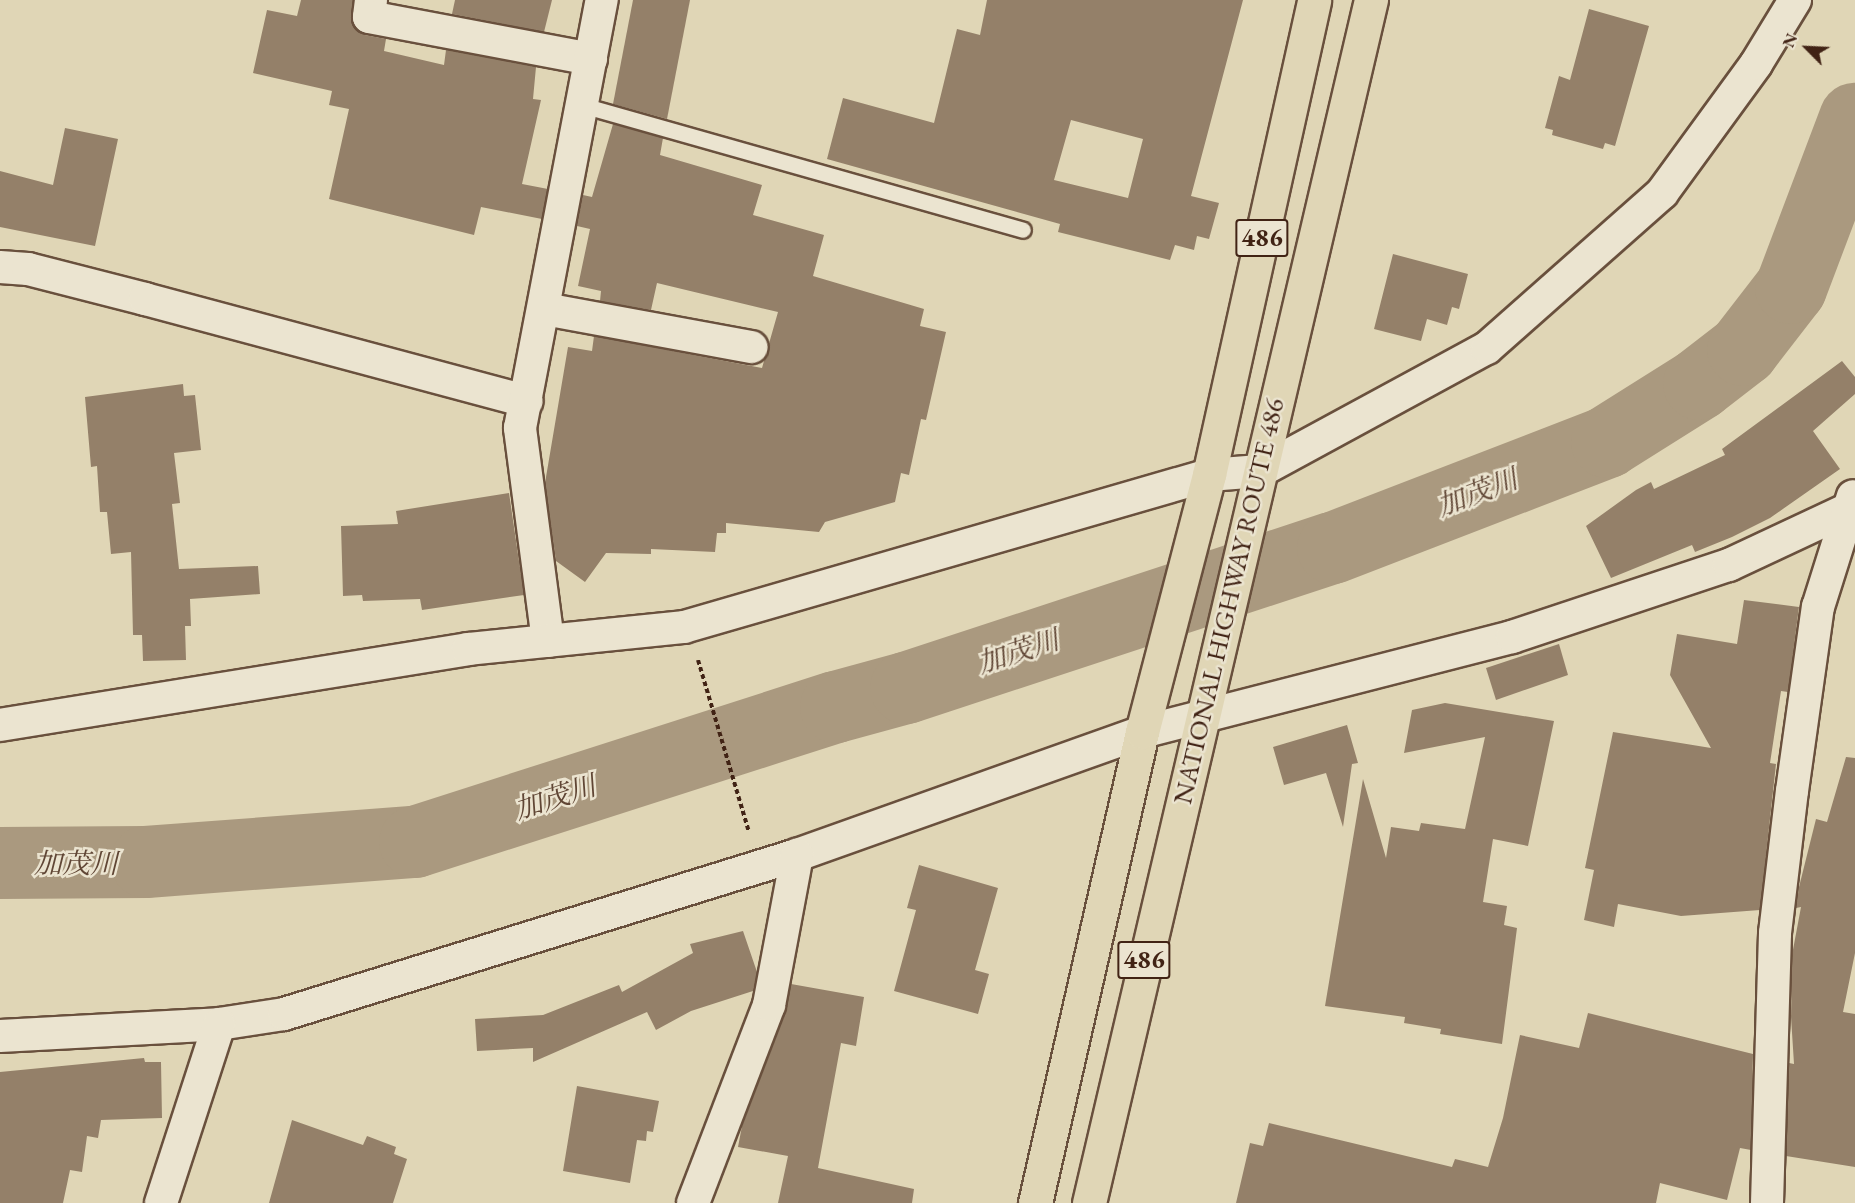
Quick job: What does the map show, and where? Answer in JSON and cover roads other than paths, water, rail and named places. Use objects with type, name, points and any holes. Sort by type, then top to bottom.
[{"type":"highway","name":"NATIONAL HIGHWAY ROUTE 486","points":[[1035,1203],[1143,732],[1209,475],[1314,0]]},
{"type":"highway","name":"NATIONAL HIGHWAY ROUTE 486","points":[[1089,1203],[1200,717],[1371,0]]},
{"type":"street","points":[[370,0],[369,17],[591,59]]},
{"type":"street","points":[[548,641],[520,428],[602,0]]},
{"type":"street","points":[[0,725],[468,649],[684,627],[1209,475],[1260,471],[1487,348],[1662,193],[1756,64],[1796,0]]},
{"type":"street","points":[[0,267],[28,269],[145,299],[268,335],[526,401]]},
{"type":"street","points":[[544,309],[752,347]]},
{"type":"street","points":[[0,1036],[219,1024],[284,1014],[797,855],[1143,732],[1512,637],[1729,565],[1852,502]]},
{"type":"street","points":[[1767,1203],[1776,921],[1818,607],[1852,502]]},
{"type":"street","points":[[693,1203],[769,1005],[797,855]]},
{"type":"street","points":[[161,1203],[219,1024]]},
{"type":"lane","points":[[582,105],[1023,230]]},
{"type":"waterway","name":"加茂川","points":[[0,863],[146,862],[415,842],[836,707],[906,688],[1333,548],[1607,442],[1699,384],[1743,350],[1791,288],[1855,119]]}]
